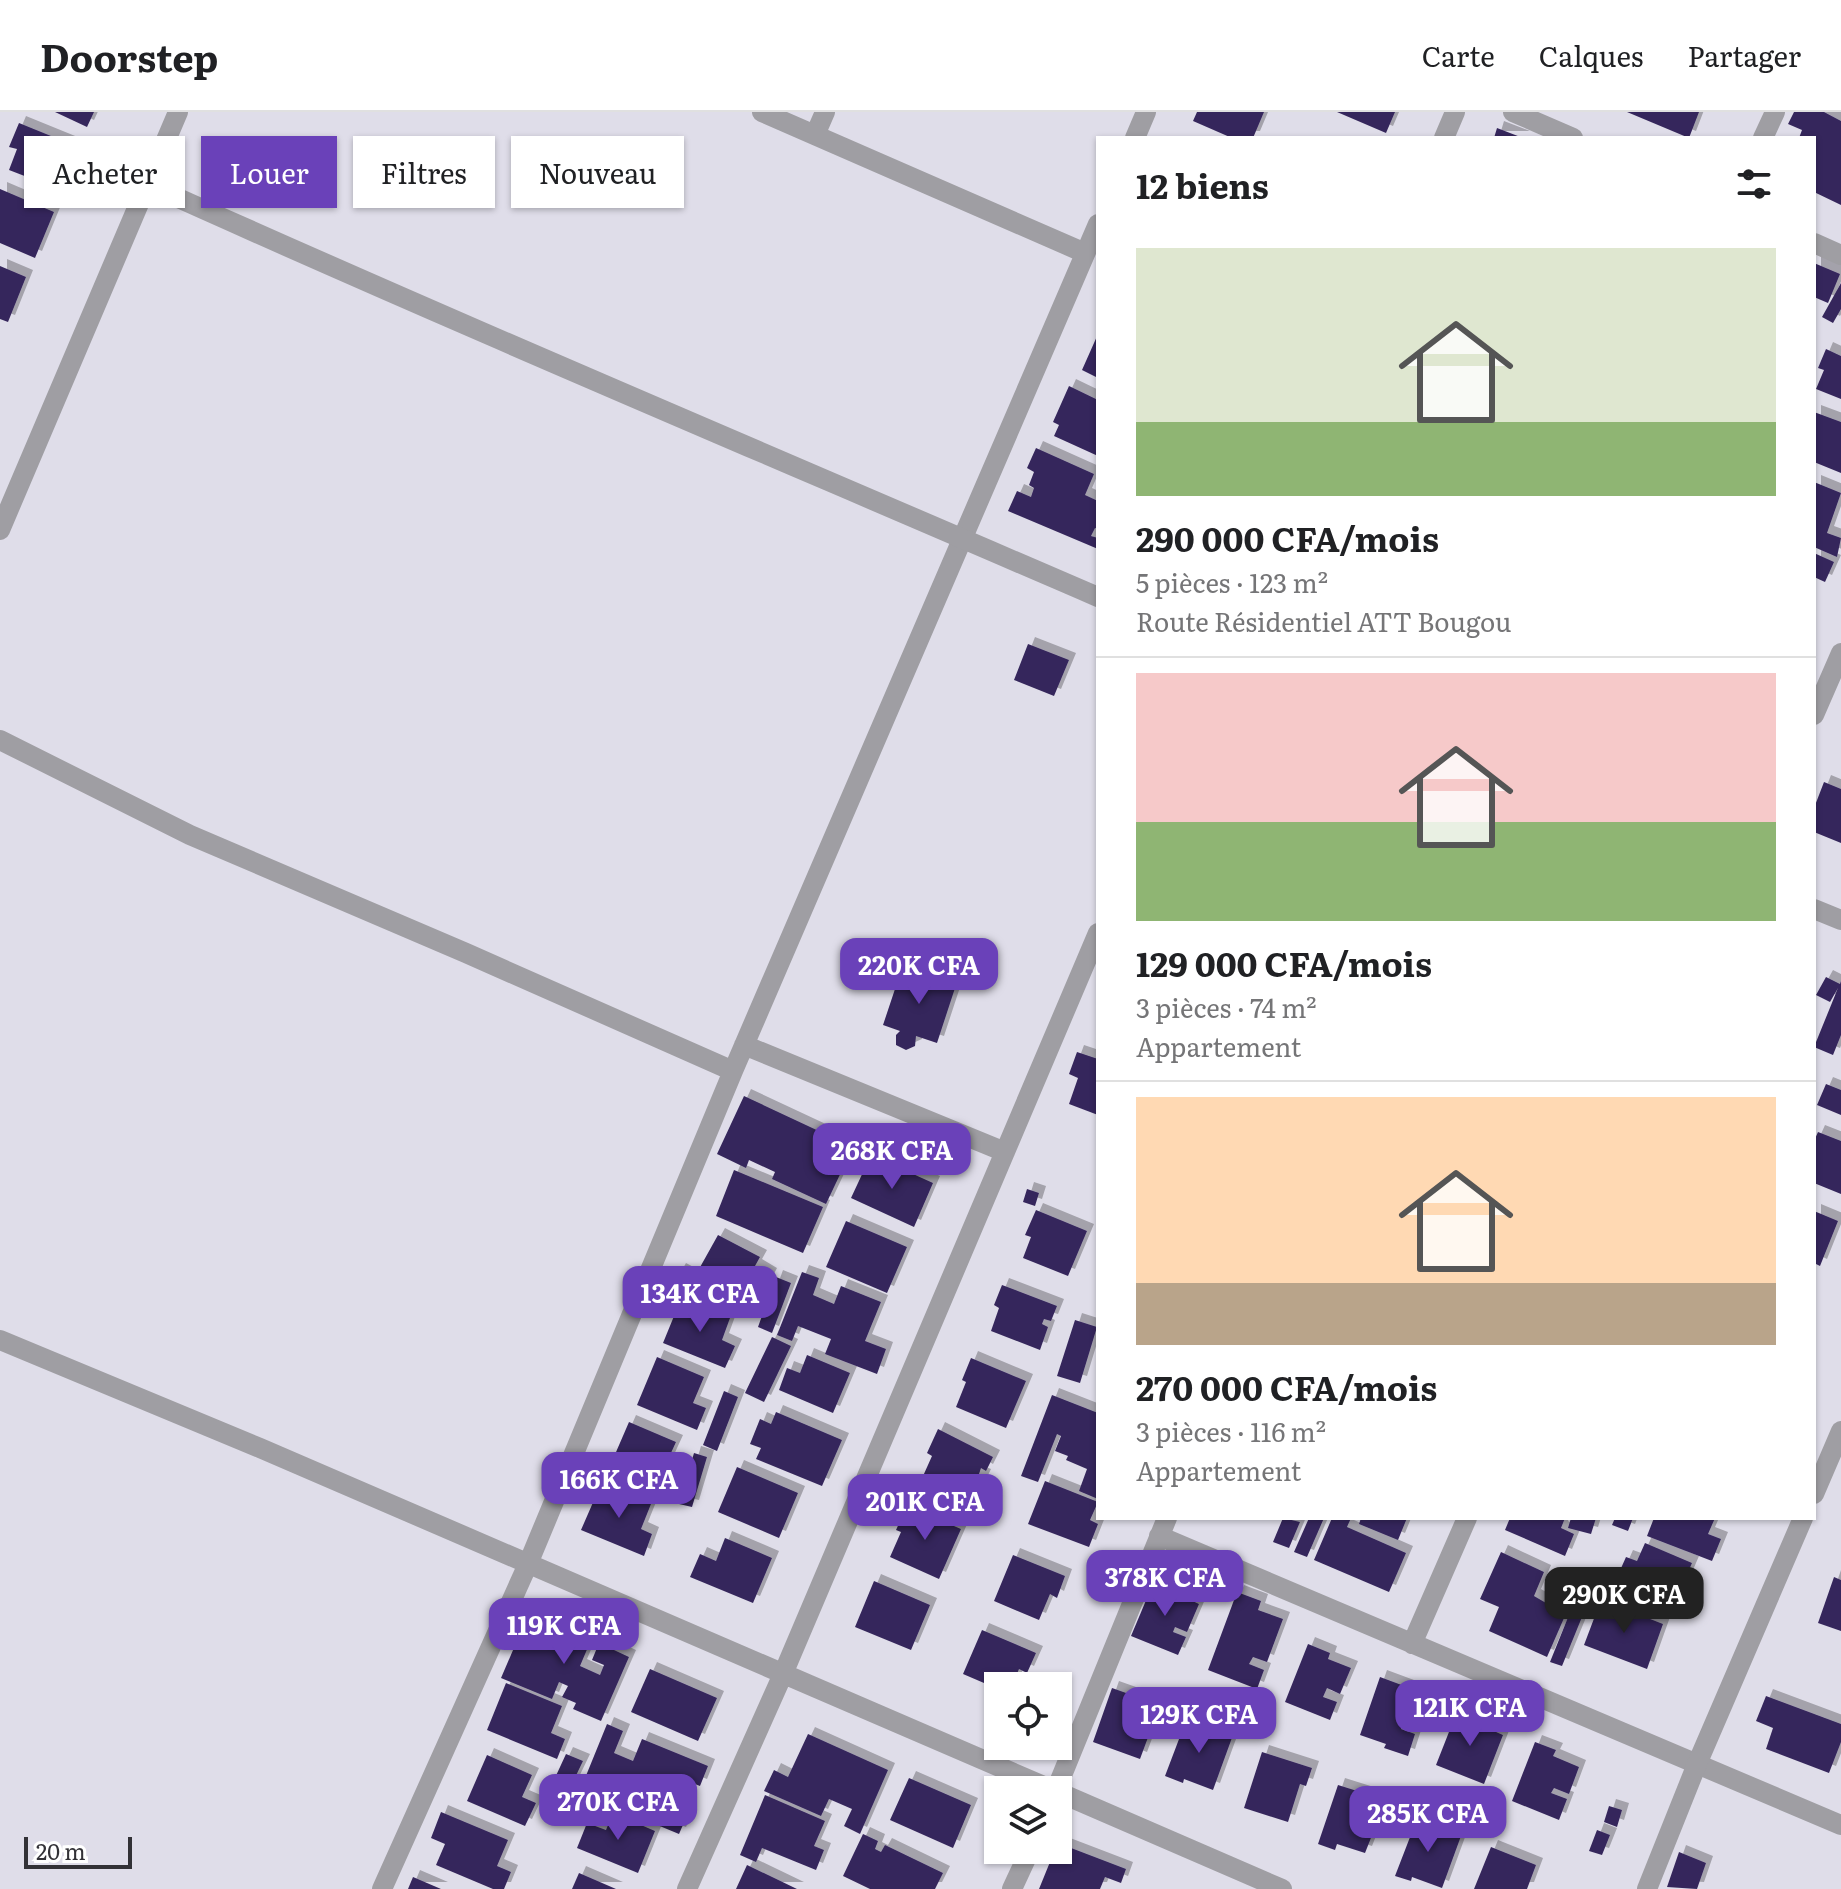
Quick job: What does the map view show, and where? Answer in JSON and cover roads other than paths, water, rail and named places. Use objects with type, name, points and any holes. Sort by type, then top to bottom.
[{"type":"street","points":[[168,136],[178,112]]},
{"type":"street","points":[[762,112],[1085,253]]},
{"type":"street","points":[[815,135],[825,112]]},
{"type":"street","points":[[1136,136],[1146,112]]},
{"type":"street","points":[[1445,136],[1455,112]]},
{"type":"street","points":[[1513,112],[1568,136]]},
{"type":"street","points":[[1764,136],[1775,112]]},
{"type":"street","points":[[185,201],[418,306],[1096,596]]},
{"type":"street","points":[[0,530],[137,208]]},
{"type":"street","points":[[382,1889],[528,1564],[744,1045],[1096,228]]},
{"type":"street","points":[[1816,244],[1841,255]]},
{"type":"street","points":[[1816,710],[1841,653]]},
{"type":"street","points":[[0,740],[190,835],[733,1071]]},
{"type":"street","points":[[1816,910],[1841,920]]},
{"type":"street","points":[[687,1889],[783,1674],[1096,938]]},
{"type":"street","points":[[744,1045],[1005,1152]]},
{"type":"street","points":[[0,1340],[1021,1776]]},
{"type":"street","points":[[1816,1489],[1841,1431]]},
{"type":"street","points":[[1412,1644],[1466,1520]]},
{"type":"street","points":[[1647,1889],[1802,1520]]},
{"type":"street","points":[[1062,1776],[1163,1527],[1412,1644],[1841,1825]]},
{"type":"street","points":[[1072,1798],[1282,1889]]},
{"type":"street","points":[[1012,1889],[1024,1864]]}]
